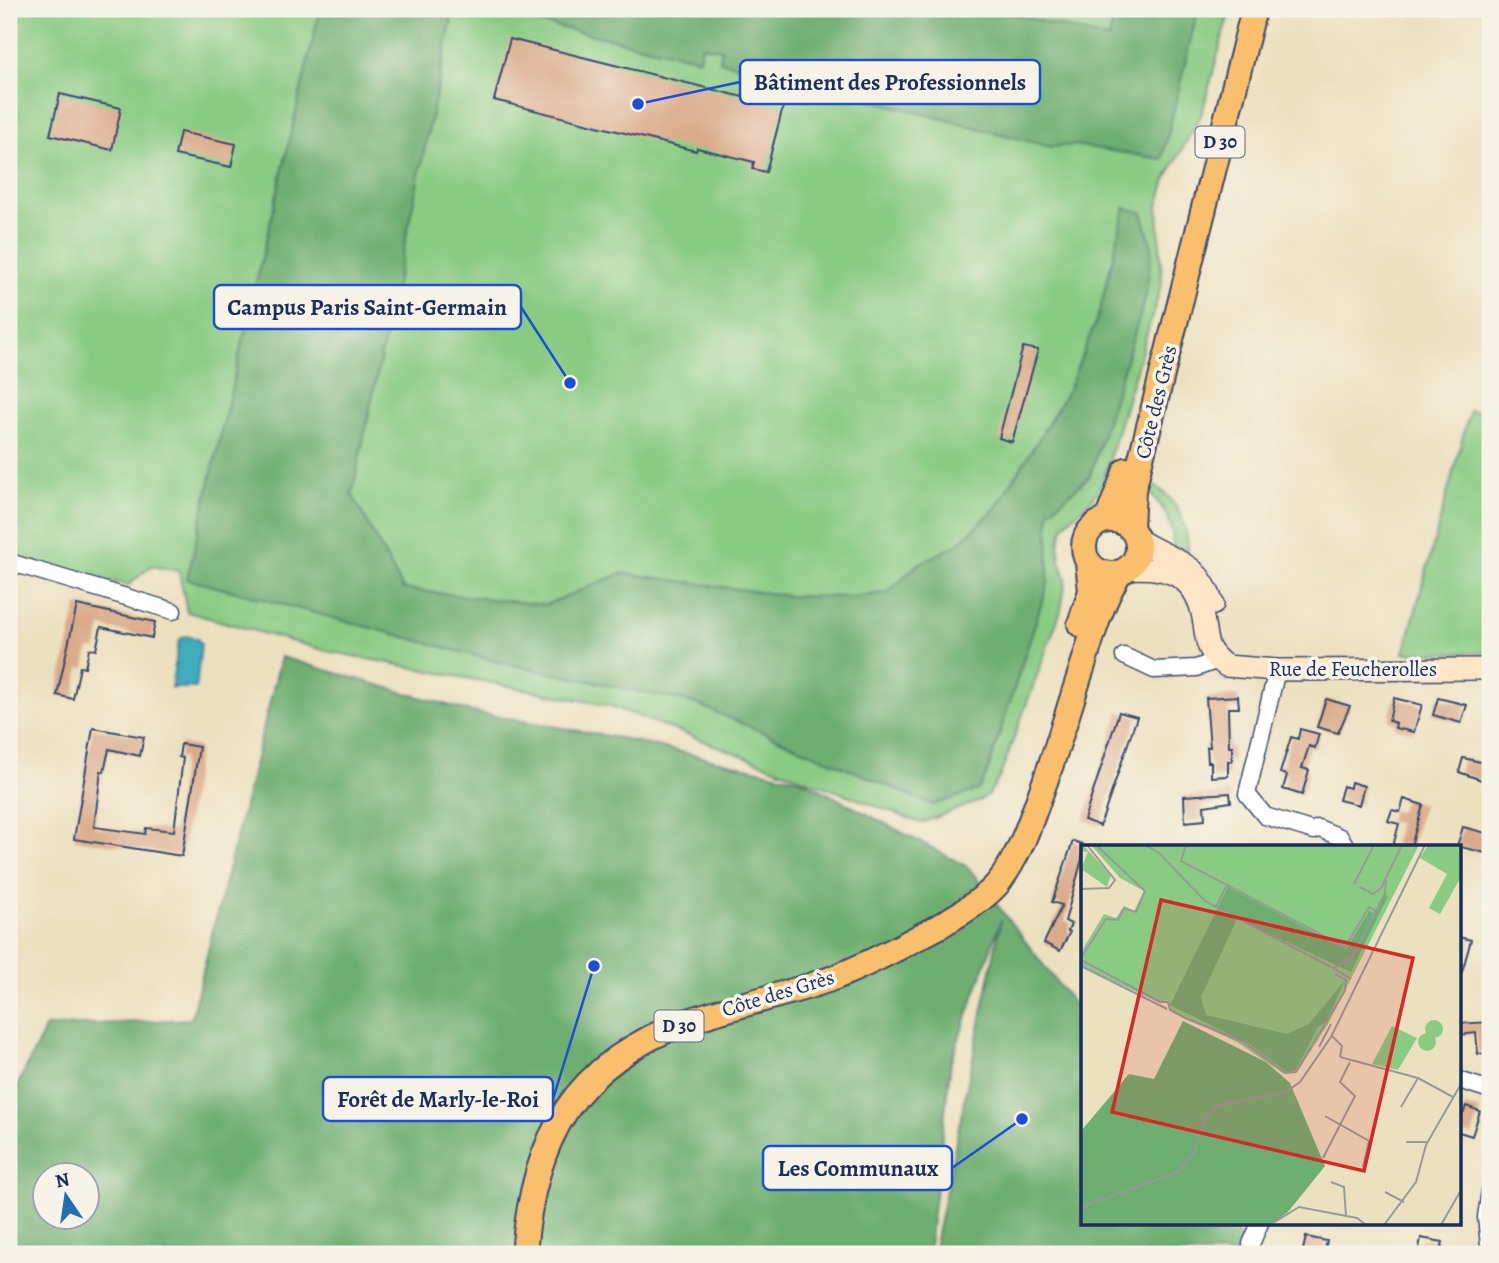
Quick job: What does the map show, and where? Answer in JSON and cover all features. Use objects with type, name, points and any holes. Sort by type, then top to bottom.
[{"type":"main road","name":"Côte des Grès","points":[[1134,533],[1133,490],[1168,360],[1186,276],[1254,9]]},
{"type":"main road","name":"Côte des Grès","points":[[1107,520],[1121,486],[1186,276]]},
{"type":"main road","points":[[1107,520],[1124,523],[1134,533],[1137,553],[1133,562],[1122,571],[1102,572],[1088,562],[1084,553],[1086,535],[1098,523],[1107,520]]},
{"type":"main road","name":"Côte des Grès","points":[[953,919],[985,885],[1009,851],[1021,821],[1039,752],[1091,591],[1088,562]]},
{"type":"main road","name":"Côte des Grès","points":[[524,1254],[531,1192],[543,1151],[581,1089],[605,1067],[637,1044],[688,1021],[835,977],[894,950],[953,919],[998,884],[1023,845],[1098,618],[1122,571]]},
{"type":"street","points":[[1134,533],[1196,571],[1208,587],[1214,608],[1217,657]]},
{"type":"street","points":[[9,562],[173,611]]},
{"type":"street","points":[[1122,571],[1162,569],[1180,576],[1196,596],[1202,613],[1207,646],[1217,657]]},
{"type":"street","name":"Rue de Feucherolles","points":[[1124,656],[1154,670],[1196,668],[1217,657],[1226,666],[1277,670],[1490,669]]},
{"type":"street","points":[[1277,670],[1247,794],[1265,816],[1314,831],[1318,828],[1340,838],[1345,845]]},
{"type":"street","points":[[1460,1080],[1490,1090]]},
{"type":"street","points":[[1489,1245],[1486,1217],[1490,1191]]},
{"type":"street","points":[[1251,1244],[1260,1224]]},
{"type":"green space","points":[[9,9],[1230,9],[1202,113],[1167,177],[1158,206],[1162,283],[1102,483],[1091,500],[1064,525],[1059,544],[1060,560],[1066,579],[1061,610],[1000,776],[989,794],[979,801],[921,823],[611,706],[327,651],[187,612],[179,571],[151,566],[129,585],[111,581],[107,585],[9,556]]},
{"type":"green space","points":[[320,9],[454,9],[352,494],[403,589],[545,605],[622,573],[789,596],[848,597],[887,593],[918,564],[958,544],[994,510],[1069,388],[1099,313],[1125,208],[1142,212],[1152,247],[1146,296],[1090,476],[1049,512],[1048,583],[986,776],[978,790],[933,805],[694,703],[503,663],[187,579]]},
{"type":"green space","points":[[479,9],[995,9],[1108,39],[1118,9],[1198,9],[1162,159],[1075,145],[1051,147],[720,61],[722,49],[702,46],[699,59]]},
{"type":"green space","points":[[1470,410],[1490,415],[1490,653],[1404,653]]},
{"type":"green space","points":[[1141,480],[1162,491],[1176,508],[1185,528],[1188,551],[1173,549],[1168,518]]},
{"type":"green space","points":[[281,657],[472,712],[625,739],[802,780],[968,867],[1081,1014],[1081,1224],[1232,1224],[1252,1254],[933,1254],[1001,920],[951,1061],[928,1254],[9,1254],[9,1103],[46,1027],[191,1019]]},
{"type":"water","points":[[186,636],[198,639],[201,645],[196,688],[171,688],[179,640]]},
{"type":"building","points":[[510,39],[783,107],[766,172],[752,169],[754,162],[697,148],[696,151],[494,100]]},
{"type":"building","points":[[60,94],[121,108],[112,150],[50,135]]},
{"type":"building","points":[[180,132],[236,144],[231,167],[175,155]]},
{"type":"building","points":[[1023,347],[1038,350],[1012,442],[999,438]]},
{"type":"building","points":[[77,605],[155,622],[152,638],[101,627],[96,650],[89,649],[85,668],[80,667],[73,699],[57,695]]},
{"type":"building","points":[[1238,696],[1239,708],[1228,708],[1232,761],[1228,761],[1228,776],[1211,777],[1206,698]]},
{"type":"building","points":[[1394,698],[1422,705],[1414,732],[1395,728],[1396,723],[1389,721]]},
{"type":"building","points":[[1438,698],[1467,705],[1461,723],[1433,715]]},
{"type":"building","points":[[1326,699],[1350,706],[1338,733],[1317,727]]},
{"type":"building","points":[[1119,712],[1137,717],[1100,826],[1084,820]]},
{"type":"building","points":[[93,728],[144,737],[140,756],[109,749],[104,772],[101,771],[94,827],[145,834],[146,828],[174,831],[183,758],[179,757],[181,744],[199,747],[182,856],[74,839]]},
{"type":"building","points":[[1300,729],[1319,734],[1315,748],[1309,746],[1302,768],[1309,770],[1302,795],[1283,789],[1287,775],[1280,773],[1291,737],[1298,739]]},
{"type":"building","points":[[1463,758],[1490,764],[1490,783],[1459,772]]},
{"type":"building","points":[[1351,782],[1364,786],[1359,805],[1339,800],[1343,786],[1350,788]]},
{"type":"building","points":[[1230,793],[1231,802],[1204,806],[1205,820],[1185,822],[1184,796]]},
{"type":"building","points":[[1404,799],[1423,805],[1411,845],[1393,845],[1399,824],[1388,821],[1392,810],[1400,812]]},
{"type":"building","points":[[1463,827],[1490,834],[1490,854],[1457,845]]},
{"type":"building","points":[[1073,841],[1082,844],[1081,863],[1065,921],[1071,924],[1068,931],[1070,932],[1060,951],[1044,943],[1062,905],[1052,902]]},
{"type":"building","points":[[1460,937],[1471,940],[1462,972],[1460,971]]},
{"type":"building","points":[[1490,1022],[1490,1053],[1478,1054],[1476,1033],[1460,1035],[1460,1024]]},
{"type":"building","points":[[1466,1106],[1480,1111],[1472,1136],[1460,1132],[1460,1110],[1464,1112]]},
{"type":"building","points":[[1306,1237],[1327,1241],[1324,1254],[1302,1254]]},
{"type":"building","points":[[1421,1238],[1443,1242],[1440,1254],[1418,1254]]},
{"type":"place","name":"Bâtiment des Professionnels","points":[[638,104]]},
{"type":"place","name":"Campus Paris Saint-Germain","points":[[570,383]]},
{"type":"place","name":"Forêt de Marly-le-Roi","points":[[594,966]]},
{"type":"place","name":"Les Communaux","points":[[1022,1119]]}]
